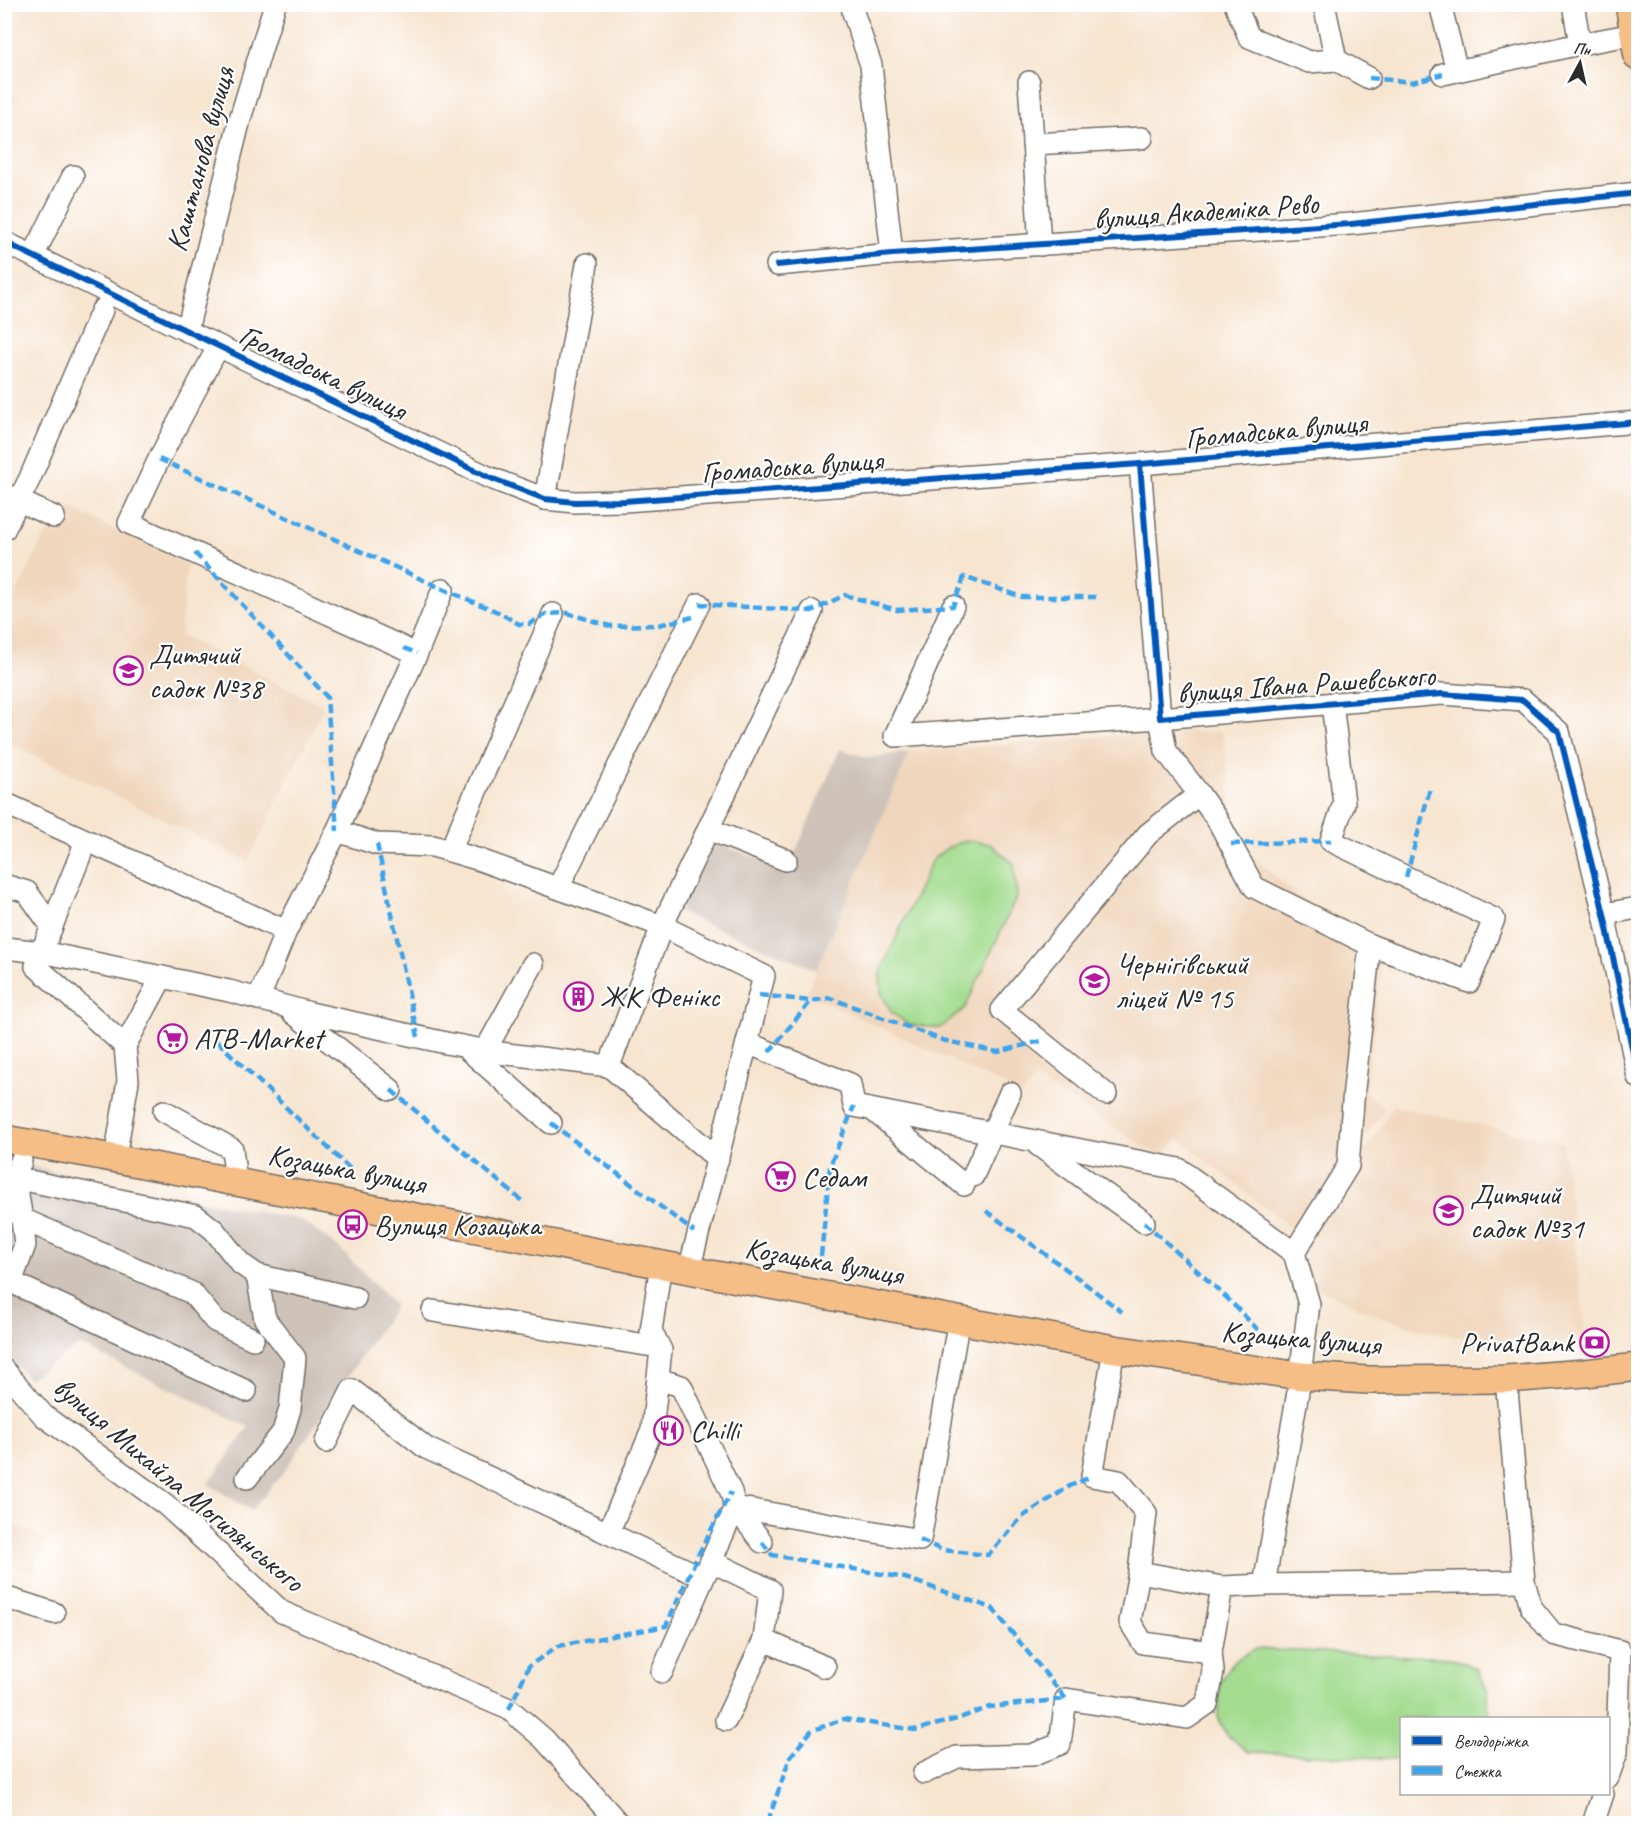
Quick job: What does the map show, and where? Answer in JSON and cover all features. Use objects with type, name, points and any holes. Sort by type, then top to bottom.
[{"type":"main road","name":"Козацька вулиця","points":[[14,1158],[115,1158],[689,1270],[1114,1348],[1300,1376],[1369,1380],[1506,1378],[1638,1367]]},
{"type":"street","name":"Каштанова вулиця","points":[[187,330],[240,119],[275,4]]},
{"type":"street","points":[[1235,4],[1249,37],[1309,62],[1336,60],[1369,78]]},
{"type":"street","points":[[1324,4],[1336,60]]},
{"type":"street","points":[[1440,4],[1450,73],[1580,44],[1634,23]]},
{"type":"street","points":[[1573,4],[1580,44]]},
{"type":"street","points":[[853,12],[871,65],[892,254]]},
{"type":"street","points":[[1029,81],[1040,245]]},
{"type":"street","points":[[1033,144],[1142,138]]},
{"type":"street","points":[[33,256],[73,176]]},
{"type":"street","name":"вулиця Академіка Рево","points":[[777,265],[892,254],[1351,224],[1638,193]]},
{"type":"street","name":"Громадська вулиця","points":[[4,242],[488,477],[545,499],[575,502],[624,501],[1140,464],[1638,422]]},
{"type":"street","points":[[545,499],[587,264]]},
{"type":"street","points":[[4,530],[12,497],[102,310]]},
{"type":"street","points":[[218,347],[159,459],[129,523],[404,648]]},
{"type":"street","name":"вулиця Івана Рашевського","points":[[1140,464],[1160,718],[1442,694],[1523,700],[1559,732],[1604,914],[1638,1077]]},
{"type":"street","points":[[12,497],[54,517]]},
{"type":"street","points":[[259,999],[286,931],[337,831],[417,653],[443,589]]},
{"type":"street","points":[[558,888],[699,604]]},
{"type":"street","points":[[952,606],[896,736],[1160,718],[1166,751],[1218,820],[1254,887],[1370,945],[1469,982],[1494,919],[1331,841],[1344,803],[1332,703]]},
{"type":"street","points":[[609,1066],[662,926],[812,611]]},
{"type":"street","points":[[450,851],[553,614]]},
{"type":"street","points":[[1106,1094],[1002,1010],[1148,834],[1198,794]]},
{"type":"street","points":[[4,803],[286,931]]},
{"type":"street","points":[[708,829],[786,861]]},
{"type":"street","points":[[337,831],[377,844],[433,846],[450,851],[662,926],[764,976],[689,1270]]},
{"type":"street","points":[[87,841],[36,966],[124,1046]]},
{"type":"street","points":[[4,885],[27,892],[52,927]]},
{"type":"street","points":[[1604,914],[1638,908]]},
{"type":"street","points":[[1294,1253],[1348,1166],[1370,945]]},
{"type":"street","points":[[4,948],[42,952],[162,977],[474,1048],[609,1066],[718,1159]]},
{"type":"street","points":[[474,1048],[532,964]]},
{"type":"street","points":[[115,1158],[128,1081],[124,1046],[162,977]]},
{"type":"street","points":[[284,1006],[391,1090]]},
{"type":"street","points":[[747,1043],[850,1084],[854,1106],[1179,1169],[1294,1253],[1309,1304],[1300,1376],[1264,1585]]},
{"type":"street","points":[[474,1048],[551,1123]]},
{"type":"street","points":[[872,1110],[968,1181],[1010,1093]]},
{"type":"street","points":[[164,1111],[232,1149],[236,1181]]},
{"type":"street","points":[[1032,1141],[1144,1222]]},
{"type":"street","points":[[246,1391],[11,1282],[25,1245],[14,1158],[196,1216],[214,1230],[240,1264],[257,1275],[355,1298]]},
{"type":"street","points":[[22,1219],[192,1293],[215,1322],[253,1340]]},
{"type":"street","points":[[608,1533],[651,1430],[661,1350],[651,1331],[661,1264]]},
{"type":"street","points":[[247,1478],[283,1432],[290,1409],[295,1358],[265,1319],[257,1275]]},
{"type":"street","points":[[433,1311],[660,1347]]},
{"type":"street","points":[[735,1507],[920,1540],[959,1319]]},
{"type":"street","points":[[1114,1348],[1092,1476],[1119,1481],[1146,1513],[1130,1622],[1143,1643],[1211,1652]]},
{"type":"street","name":"вулиця Михайла Могилянського","points":[[4,1370],[44,1416],[166,1506],[282,1612],[509,1709],[544,1739],[619,1824]]},
{"type":"street","points":[[1506,1378],[1524,1581],[1531,1607],[1553,1634],[1620,1651],[1617,1752],[1610,1771]]},
{"type":"street","points":[[658,1379],[681,1386],[731,1492],[735,1507],[762,1542]]},
{"type":"street","points":[[326,1442],[352,1390],[426,1448],[691,1572]]},
{"type":"street","points":[[662,1672],[735,1507]]},
{"type":"street","points":[[711,1561],[771,1590],[764,1640],[726,1720]]},
{"type":"street","points":[[1139,1572],[1222,1587],[1524,1581]]},
{"type":"street","points":[[924,1773],[957,1756],[1032,1755],[1060,1744],[1066,1699],[1187,1718],[1207,1704],[1213,1671],[1211,1652],[1222,1587]]},
{"type":"street","points":[[4,1597],[54,1613]]},
{"type":"street","points":[[764,1640],[825,1667]]},
{"type":"street","points":[[1593,1824],[1603,1795]]},
{"type":"shaded area","name":"Дитячий садок №38","points":[[61,503],[187,565],[180,635],[324,706],[248,861],[5,741],[4,619]]},
{"type":"shaded area","name":"Чернігівський ліцей № 15","points":[[1163,731],[1222,732],[1234,833],[1239,843],[1297,896],[1384,946],[1365,1092],[1385,1109],[1297,1233],[1178,1138],[1162,1157],[1036,1079],[1022,1095],[806,993],[910,752]]},
{"type":"shaded area","points":[[840,749],[868,758],[910,752],[816,970],[679,912],[710,841],[788,869]]},
{"type":"shaded area","name":"Дитячий садок №31","points":[[1393,1106],[1563,1143],[1587,1348],[1492,1342],[1422,1330],[1371,1313],[1310,1285],[1303,1250]]},
{"type":"shaded area","points":[[30,1166],[301,1220],[339,1248],[395,1306],[284,1472],[251,1511],[208,1484],[249,1427],[80,1345],[28,1379],[5,1352],[4,1179]]},
{"type":"shaded area","points":[[4,1522],[47,1539],[33,1573],[5,1562]]},
{"type":"green space","points":[[967,840],[990,844],[1014,864],[1017,896],[965,1008],[940,1028],[909,1025],[891,1012],[881,992],[880,973],[932,860],[947,848]]},
{"type":"green space","points":[[1254,1649],[1452,1658],[1476,1668],[1488,1691],[1489,1717],[1400,1717],[1400,1759],[1248,1752],[1227,1735],[1218,1717],[1220,1682],[1234,1661]]},
{"type":"marked path","points":[[1369,78],[1412,82],[1443,74]]},
{"type":"marked path","points":[[159,459],[498,612],[519,624],[529,624],[546,614],[567,613],[610,626],[658,625],[693,617]]},
{"type":"marked path","points":[[195,553],[327,697],[337,831]]},
{"type":"marked path","points":[[699,604],[812,611],[845,595],[897,610],[953,606],[964,577],[1022,597],[1096,597]]},
{"type":"marked path","points":[[404,648],[417,653]]},
{"type":"marked path","points":[[1406,877],[1430,789]]},
{"type":"marked path","points":[[1231,844],[1331,841]]},
{"type":"marked path","points":[[377,844],[418,1037]]},
{"type":"marked path","points":[[759,995],[811,1001],[830,998],[942,1040],[998,1052],[1041,1041]]},
{"type":"marked path","points":[[769,1052],[811,1001]]},
{"type":"marked path","points":[[217,1041],[351,1170]]},
{"type":"marked path","points":[[391,1090],[522,1201]]},
{"type":"marked path","points":[[821,1256],[830,1166],[854,1106]]},
{"type":"marked path","points":[[551,1123],[694,1232]]},
{"type":"marked path","points":[[986,1211],[1122,1312]]},
{"type":"marked path","points":[[1144,1222],[1226,1297],[1262,1334]]},
{"type":"marked path","points":[[920,1540],[942,1550],[988,1555],[1022,1517],[1070,1486],[1092,1476]]},
{"type":"marked path","points":[[509,1709],[529,1666],[558,1646],[666,1626],[698,1555],[731,1492]]},
{"type":"marked path","points":[[762,1542],[772,1555],[905,1578],[992,1608],[1066,1699],[990,1707],[915,1730],[844,1719],[811,1731],[790,1757],[767,1824]]},
{"type":"cycle path","points":[[777,265],[892,254],[1351,224],[1638,193]]},
{"type":"cycle path","points":[[4,242],[488,477],[545,499],[575,502],[624,501],[1140,464],[1638,422]]},
{"type":"cycle path","points":[[1140,464],[1160,718],[1442,694],[1523,700],[1559,732],[1604,914],[1638,1077]]},
{"type":"place","name":"Дитячий садок №38","points":[[128,671]]},
{"type":"place","name":"Чернігівський ліцей № 15","points":[[1095,981]]},
{"type":"place","name":"ЖК Фенікс","points":[[579,996]]},
{"type":"place","name":"ATB-Market","points":[[173,1038]]},
{"type":"place","name":"Седам","points":[[781,1177]]},
{"type":"place","name":"Дитячий садок №31","points":[[1449,1211]]},
{"type":"place","name":"Вулиця Козацька","points":[[353,1225]]},
{"type":"place","name":"PrivatBank","points":[[1595,1342]]},
{"type":"place","name":"Chilli","points":[[669,1430]]}]
